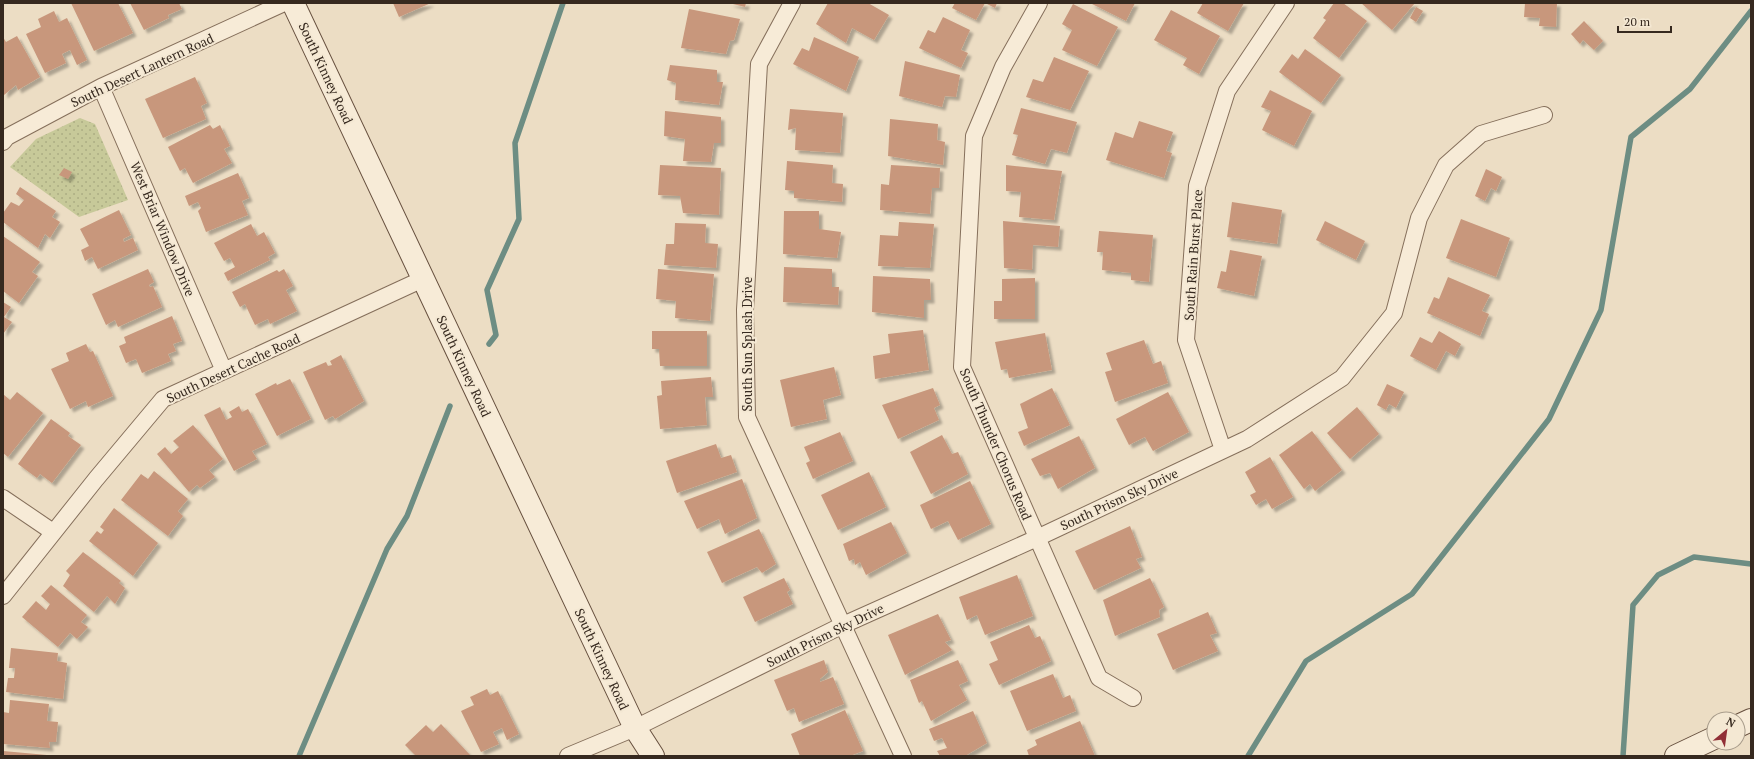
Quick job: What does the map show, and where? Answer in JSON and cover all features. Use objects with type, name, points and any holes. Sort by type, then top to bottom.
[{"type":"main road","name":"South Kinney Road","points":[[293,3],[635,728],[653,756]]},
{"type":"main road","name":"South Kinney Road","points":[[635,728],[643,756]]},
{"type":"main road","points":[[1676,756],[1706,742]]},
{"type":"street","name":"South Desert Lantern Road","points":[[3,142],[7,137],[101,87],[284,3]]},
{"type":"street","name":"South Sun Splash Drive","points":[[792,3],[759,64],[745,310],[747,417],[903,756]]},
{"type":"street","name":"South Thunder Chorus Road","points":[[1039,3],[1003,67],[974,136],[962,367],[1099,678],[1133,698]]},
{"type":"street","name":"South Rain Burst Place","points":[[1223,450],[1186,340],[1197,186],[1227,91],[1286,3]]},
{"type":"street","name":"West Briar Window Drive","points":[[101,87],[224,371]]},
{"type":"street","name":"South Prism Sky Drive","points":[[568,756],[635,728],[843,625],[1037,538],[1247,440],[1342,378],[1394,314],[1419,218],[1446,165],[1482,134],[1544,116]]},
{"type":"street","name":"South Desert Cache Road","points":[[3,596],[53,532],[163,399],[423,279]]},
{"type":"street","points":[[3,498],[53,532]]},
{"type":"green space","points":[[80,118],[95,124],[128,200],[79,217],[10,167],[36,139]]},
{"type":"building","points":[[71,3],[118,3],[133,33],[94,51]]},
{"type":"building","points":[[130,3],[179,3],[182,9],[168,15],[169,18],[144,30]]},
{"type":"building","points":[[393,3],[431,3],[399,17]]},
{"type":"building","points":[[729,3],[746,3],[745,7]]},
{"type":"building","points":[[828,3],[868,3],[889,15],[874,40],[852,28],[846,43],[816,24]]},
{"type":"building","points":[[955,3],[985,3],[976,20],[952,8]]},
{"type":"building","points":[[985,3],[997,3],[995,8]]},
{"type":"building","points":[[1090,3],[1135,3],[1126,21]]},
{"type":"building","points":[[1203,3],[1244,3],[1228,31],[1197,13]]},
{"type":"building","points":[[1334,3],[1343,3],[1367,21],[1339,58],[1313,38],[1326,20],[1323,18]]},
{"type":"building","points":[[1361,3],[1415,3],[1392,30]]},
{"type":"building","points":[[1525,3],[1557,3],[1556,27],[1539,26],[1540,18],[1524,17]]},
{"type":"building","points":[[1073,4],[1118,27],[1097,66],[1062,50],[1072,30],[1062,24]]},
{"type":"building","points":[[1416,7],[1423,11],[1416,22],[1410,18]]},
{"type":"building","points":[[689,9],[740,19],[734,40],[730,41],[726,54],[681,48]]},
{"type":"building","points":[[1171,10],[1220,36],[1199,74],[1183,65],[1187,58],[1154,40]]},
{"type":"building","points":[[54,11],[59,22],[67,18],[87,60],[77,65],[70,50],[62,54],[66,63],[45,73],[26,34],[41,27],[38,19]]},
{"type":"building","points":[[943,17],[970,30],[961,50],[968,53],[961,68],[919,48],[928,30],[935,33]]},
{"type":"building","points":[[1584,21],[1603,41],[1594,50],[1583,40],[1580,44],[1571,34]]},
{"type":"building","points":[[17,36],[40,77],[18,90],[16,85],[4,95],[3,37],[6,42]]},
{"type":"building","points":[[814,37],[859,57],[846,91],[793,64],[802,48],[809,51]]},
{"type":"building","points":[[1305,49],[1341,75],[1321,103],[1279,72],[1292,54],[1298,59]]},
{"type":"building","points":[[1054,57],[1089,71],[1070,110],[1026,97],[1033,79],[1043,82]]},
{"type":"building","points":[[905,61],[960,75],[956,97],[945,96],[942,107],[899,96]]},
{"type":"building","points":[[670,65],[717,70],[717,82],[723,82],[719,105],[675,100],[676,83],[667,80]]},
{"type":"building","points":[[195,77],[207,103],[201,106],[206,119],[163,138],[145,99]]},
{"type":"building","points":[[1270,90],[1312,111],[1294,146],[1262,130],[1271,111],[1261,107]]},
{"type":"building","points":[[1021,108],[1077,122],[1067,153],[1051,149],[1045,164],[1012,155],[1018,135],[1013,134]]},
{"type":"building","points":[[790,109],[843,113],[840,153],[795,150],[796,128],[788,130]]},
{"type":"building","points":[[665,111],[721,117],[721,143],[714,143],[711,162],[683,161],[685,139],[664,136]]},
{"type":"building","points":[[890,119],[938,124],[937,140],[945,142],[943,165],[888,156]]},
{"type":"building","points":[[1139,121],[1173,132],[1166,151],[1172,153],[1164,178],[1106,160],[1115,132],[1133,138]]},
{"type":"building","points":[[210,125],[213,129],[220,125],[230,146],[224,149],[232,163],[193,183],[185,168],[180,171],[168,147]]},
{"type":"building","points":[[787,161],[833,165],[832,183],[843,184],[842,202],[794,198],[794,191],[785,190]]},
{"type":"building","points":[[660,165],[721,168],[719,215],[683,213],[680,196],[658,195]]},
{"type":"building","points":[[891,165],[940,168],[939,188],[932,188],[930,214],[880,210],[881,184],[889,185]]},
{"type":"building","points":[[1006,165],[1062,171],[1054,220],[1019,217],[1021,192],[1006,191]]},
{"type":"building","points":[[64,168],[72,172],[68,179],[59,175]]},
{"type":"building","points":[[1486,169],[1502,177],[1496,191],[1491,188],[1485,201],[1475,196]]},
{"type":"building","points":[[238,173],[249,198],[242,201],[248,215],[206,232],[198,211],[201,208],[198,202],[189,206],[185,196]]},
{"type":"building","points":[[20,187],[56,211],[52,217],[60,222],[50,238],[45,234],[38,248],[3,222],[3,213],[11,202],[19,206],[24,200],[16,194]]},
{"type":"building","points":[[1232,202],[1282,210],[1277,244],[1227,237]]},
{"type":"building","points":[[119,210],[131,235],[123,239],[124,242],[133,238],[138,250],[98,269],[92,257],[85,261],[81,250],[89,246],[80,229]]},
{"type":"building","points":[[784,211],[819,211],[819,229],[841,232],[837,258],[783,254]]},
{"type":"building","points":[[1461,219],[1510,238],[1496,277],[1446,258]]},
{"type":"building","points":[[1003,221],[1060,226],[1058,247],[1033,245],[1032,270],[1004,268]]},
{"type":"building","points":[[1325,221],[1365,241],[1356,260],[1316,240]]},
{"type":"building","points":[[899,222],[934,224],[930,268],[878,266],[880,235],[898,236]]},
{"type":"building","points":[[675,223],[706,224],[705,243],[718,244],[716,268],[664,265],[666,244],[674,244]]},
{"type":"building","points":[[251,224],[257,236],[264,232],[275,253],[268,257],[270,260],[228,281],[224,273],[235,267],[230,258],[224,261],[214,243]]},
{"type":"building","points":[[1099,231],[1153,235],[1149,282],[1131,280],[1131,273],[1102,270],[1103,252],[1097,252]]},
{"type":"building","points":[[3,236],[40,262],[32,272],[38,276],[19,303],[3,291]]},
{"type":"building","points":[[1230,250],[1262,256],[1254,296],[1217,288],[1221,271],[1226,272]]},
{"type":"building","points":[[784,267],[832,269],[832,287],[839,287],[838,305],[783,302]]},
{"type":"building","points":[[148,269],[154,282],[149,285],[150,287],[153,286],[162,307],[118,327],[115,320],[106,325],[92,294]]},
{"type":"building","points":[[284,269],[293,286],[286,290],[297,311],[270,324],[268,319],[255,325],[245,304],[240,307],[232,292],[277,270],[279,272]]},
{"type":"building","points":[[658,269],[714,274],[710,321],[675,318],[676,301],[656,299]]},
{"type":"building","points":[[873,276],[930,279],[931,300],[924,300],[924,318],[872,312]]},
{"type":"building","points":[[1448,277],[1490,295],[1482,311],[1489,314],[1480,336],[1427,313],[1434,297],[1439,299]]},
{"type":"building","points":[[1035,278],[1035,319],[994,319],[994,301],[1002,301],[1002,279]]},
{"type":"building","points":[[3,302],[11,307],[4,317],[12,322],[3,334]]},
{"type":"building","points":[[172,316],[182,341],[173,344],[176,351],[168,354],[171,361],[142,373],[136,359],[126,363],[119,346],[126,343],[124,337]]},
{"type":"building","points":[[923,330],[929,370],[875,379],[873,356],[890,353],[888,334]]},
{"type":"building","points":[[652,331],[707,331],[707,366],[660,366],[659,349],[652,349]]},
{"type":"building","points":[[1439,331],[1461,344],[1455,356],[1446,351],[1436,370],[1410,356],[1420,337],[1432,343]]},
{"type":"building","points":[[1045,333],[1052,370],[1009,378],[1007,369],[1001,370],[995,342]]},
{"type":"building","points":[[1144,340],[1153,364],[1161,361],[1168,383],[1115,402],[1105,372],[1112,370],[1106,353]]},
{"type":"building","points":[[86,344],[90,352],[93,351],[113,396],[88,407],[86,401],[70,409],[51,369],[69,361],[66,353]]},
{"type":"building","points":[[341,355],[364,401],[335,419],[333,416],[325,420],[303,372],[326,362],[328,366],[332,365],[330,361]]},
{"type":"building","points":[[834,367],[841,395],[823,400],[827,419],[791,427],[780,380]]},
{"type":"building","points":[[711,377],[713,397],[705,397],[707,425],[660,429],[657,396],[662,395],[661,381]]},
{"type":"building","points":[[290,379],[311,419],[277,436],[255,394],[276,383],[277,385]]},
{"type":"building","points":[[1387,384],[1404,392],[1396,408],[1389,404],[1386,410],[1377,405]]},
{"type":"building","points":[[933,388],[940,405],[934,408],[939,420],[898,439],[882,405]]},
{"type":"building","points":[[1052,388],[1070,425],[1024,446],[1018,432],[1028,428],[1020,404]]},
{"type":"building","points":[[17,392],[43,413],[8,457],[3,453],[3,394],[10,400]]},
{"type":"building","points":[[1168,392],[1189,432],[1153,451],[1145,437],[1129,445],[1116,419]]},
{"type":"building","points":[[239,406],[242,412],[248,409],[267,444],[252,451],[257,459],[234,471],[204,415],[220,407],[226,420],[232,417],[229,412]]},
{"type":"building","points":[[1357,407],[1379,434],[1350,459],[1327,433]]},
{"type":"building","points":[[51,419],[70,433],[68,436],[81,445],[52,483],[40,474],[37,478],[18,464]]},
{"type":"building","points":[[193,425],[223,459],[209,470],[215,477],[200,488],[197,485],[189,492],[157,454],[165,447],[171,454],[179,447],[173,441]]},
{"type":"building","points":[[1312,431],[1342,470],[1315,491],[1310,484],[1304,489],[1279,455]]},
{"type":"building","points":[[840,432],[853,461],[813,479],[806,463],[810,461],[804,447]]},
{"type":"building","points":[[942,435],[952,454],[958,452],[968,474],[931,494],[910,452]]},
{"type":"building","points":[[1079,436],[1095,468],[1058,489],[1050,473],[1040,476],[1031,459]]},
{"type":"building","points":[[716,444],[721,458],[731,455],[737,472],[677,493],[666,461]]},
{"type":"building","points":[[1270,457],[1293,497],[1272,509],[1266,499],[1256,505],[1250,495],[1256,492],[1245,472]]},
{"type":"building","points":[[154,471],[188,499],[178,511],[183,516],[168,536],[121,500],[141,474],[148,479]]},
{"type":"building","points":[[869,472],[886,507],[838,530],[821,495]]},
{"type":"building","points":[[742,479],[757,518],[725,534],[719,519],[697,529],[684,501]]},
{"type":"building","points":[[970,481],[991,524],[958,540],[948,521],[931,529],[920,505]]},
{"type":"building","points":[[114,508],[158,543],[133,576],[89,541],[97,531],[101,534],[104,530],[100,527]]},
{"type":"building","points":[[891,522],[907,553],[866,575],[860,562],[855,565],[854,559],[849,561],[843,544]]},
{"type":"building","points":[[1130,526],[1142,557],[1136,559],[1141,568],[1094,590],[1075,551]]},
{"type":"building","points":[[759,529],[776,564],[762,573],[757,567],[722,583],[707,552]]},
{"type":"building","points":[[83,552],[121,581],[119,583],[125,588],[115,604],[107,596],[94,612],[63,586],[70,575],[66,571]]},
{"type":"building","points":[[1017,575],[1033,616],[985,635],[977,615],[967,620],[959,597]]},
{"type":"building","points":[[784,578],[790,590],[787,592],[793,604],[755,622],[743,597]]},
{"type":"building","points":[[1150,578],[1164,607],[1159,610],[1160,617],[1115,636],[1103,600]]},
{"type":"building","points":[[51,585],[87,615],[81,622],[88,627],[77,639],[70,633],[58,647],[22,617],[36,601],[46,610],[50,604],[41,596]]},
{"type":"building","points":[[1208,612],[1217,633],[1210,635],[1218,651],[1173,670],[1157,634]]},
{"type":"building","points":[[938,614],[951,640],[945,642],[952,650],[905,675],[888,635]]},
{"type":"building","points":[[1029,625],[1035,638],[1040,636],[1051,661],[999,685],[989,664],[998,660],[990,642]]},
{"type":"building","points":[[11,648],[58,653],[57,661],[67,663],[63,699],[6,692],[8,678],[14,678],[15,668],[9,668]]},
{"type":"building","points":[[824,660],[828,672],[820,679],[820,682],[833,677],[844,704],[799,722],[794,708],[787,711],[774,680]]},
{"type":"building","points":[[958,660],[968,681],[959,685],[967,700],[931,721],[922,701],[919,703],[910,680]]},
{"type":"building","points":[[1053,674],[1063,698],[1070,695],[1076,711],[1027,731],[1010,691]]},
{"type":"building","points":[[487,689],[490,695],[498,691],[519,734],[507,740],[502,728],[493,732],[499,744],[481,752],[461,711],[474,705],[470,697]]},
{"type":"building","points":[[10,700],[49,704],[47,721],[58,722],[56,742],[49,742],[50,748],[3,744],[3,712],[9,713]]},
{"type":"building","points":[[845,710],[863,751],[850,756],[800,756],[791,734]]},
{"type":"building","points":[[973,711],[987,743],[965,756],[940,756],[937,751],[947,748],[942,738],[934,741],[929,729]]},
{"type":"building","points":[[1080,721],[1095,756],[1029,756],[1027,750],[1037,745],[1035,740]]},
{"type":"building","points":[[441,724],[471,756],[416,756],[405,745],[426,725],[433,732]]},
{"type":"building","points":[[3,751],[47,755],[47,756],[3,756]]},
{"type":"waterway","points":[[489,344],[496,335],[487,290],[519,219],[515,143],[563,3]]},
{"type":"waterway","points":[[1248,756],[1306,661],[1412,594],[1549,419],[1601,310],[1631,137],[1690,89],[1751,11]]},
{"type":"waterway","points":[[299,756],[387,549],[407,516],[450,406]]},
{"type":"waterway","points":[[1623,756],[1633,605],[1658,575],[1694,557],[1751,564]]}]
